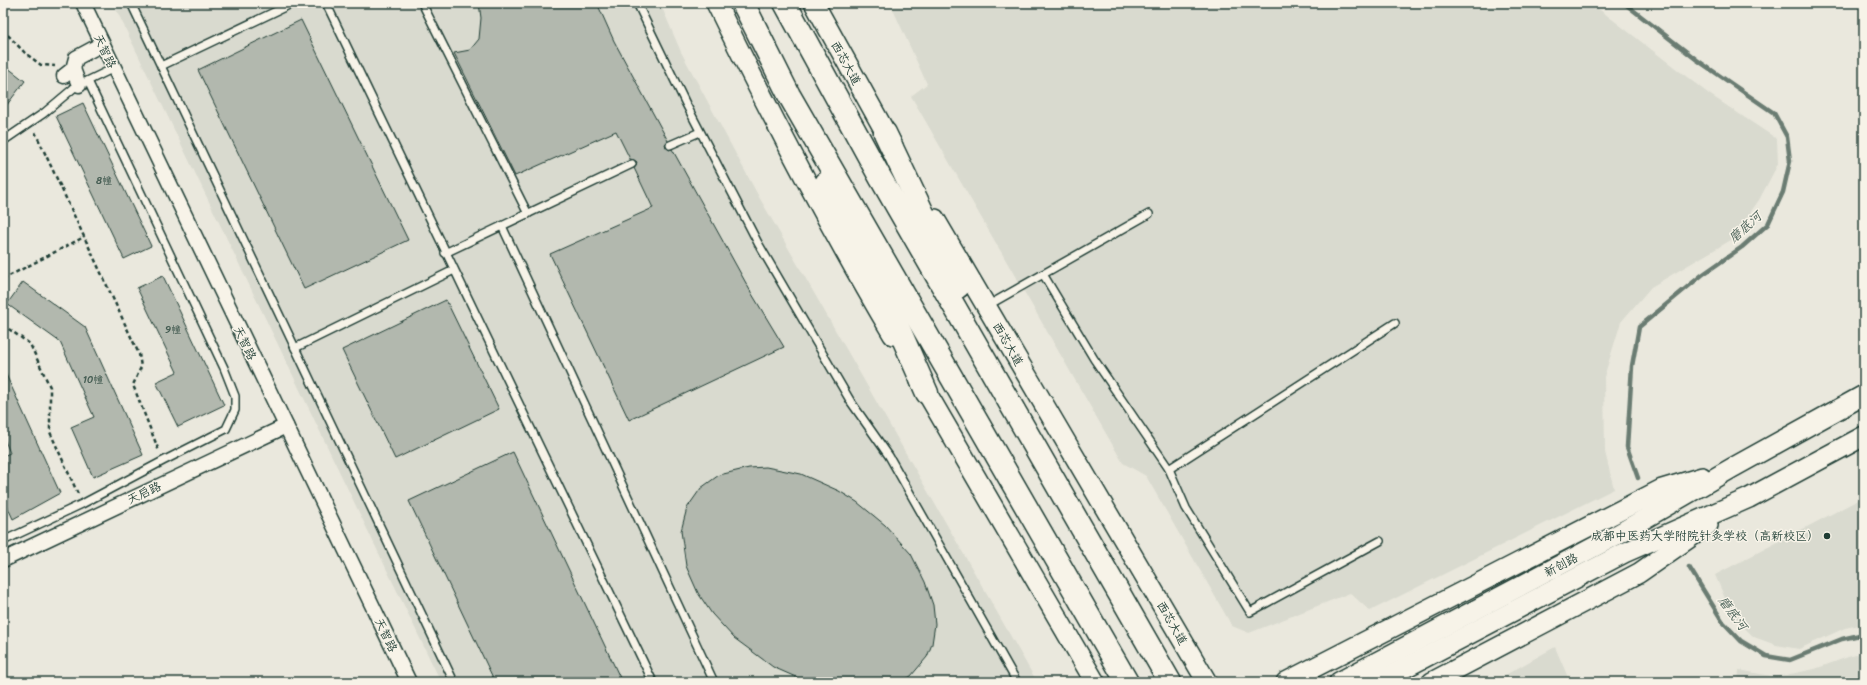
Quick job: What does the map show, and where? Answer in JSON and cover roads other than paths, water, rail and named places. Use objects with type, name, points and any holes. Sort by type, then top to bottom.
[{"type":"highway","points":[[743,3],[789,96],[837,209],[888,304],[927,393]]},
{"type":"highway","points":[[785,3],[880,177],[1170,682]]},
{"type":"highway","points":[[789,96],[1127,682]]},
{"type":"highway","points":[[885,133],[1031,442]]},
{"type":"main road","points":[[716,3],[770,112],[864,286],[1095,682]]},
{"type":"main road","name":"西芯大道","points":[[814,3],[885,133],[1207,682]]},
{"type":"main road","name":"新创路","points":[[1339,682],[1613,537],[1732,468],[1864,395]]},
{"type":"main road","name":"新创路","points":[[1378,682],[1624,553],[1749,498],[1864,436]]},
{"type":"main road","points":[[1286,682],[1662,488],[1732,468]]},
{"type":"main road","points":[[1432,682],[1639,573],[1749,498]]},
{"type":"street","name":"天智路","points":[[83,3],[409,682]]},
{"type":"street","points":[[83,83],[70,70],[76,58],[102,44]]},
{"type":"street","name":"天启路","points":[[3,560],[286,426]]},
{"type":"lane","points":[[132,3],[454,682]]},
{"type":"lane","points":[[161,66],[293,3]]},
{"type":"lane","points":[[326,3],[653,682]]},
{"type":"lane","points":[[422,3],[528,214]]},
{"type":"lane","points":[[636,3],[700,132],[766,257],[851,402],[889,456],[1017,682]]},
{"type":"lane","points":[[3,141],[31,123],[83,83],[114,68]]},
{"type":"lane","points":[[3,541],[82,504],[226,429],[236,410],[235,396],[224,368],[83,83]]},
{"type":"lane","points":[[670,145],[700,132]]},
{"type":"lane","points":[[446,253],[632,164]]},
{"type":"lane","points":[[986,306],[1149,214]]},
{"type":"lane","points":[[502,226],[714,682]]},
{"type":"lane","points":[[295,348],[454,270]]},
{"type":"lane","points":[[1043,274],[1094,359],[1169,469],[1186,508],[1250,612],[1380,541]]},
{"type":"lane","points":[[1169,469],[1395,323]]},
{"type":"waterway","name":"磨底河","points":[[1624,3],[1697,60],[1774,113],[1787,137],[1790,161],[1783,192],[1768,224],[1742,247],[1702,275],[1639,327],[1632,366],[1627,447],[1638,478]]},
{"type":"waterway","name":"磨底河","points":[[1689,567],[1723,622],[1741,641],[1766,656],[1790,660],[1842,639],[1864,634]]},
{"type":"place","name":"成都中医药大学附院针灸学校（高新校区）","points":[[1827,536]]}]
